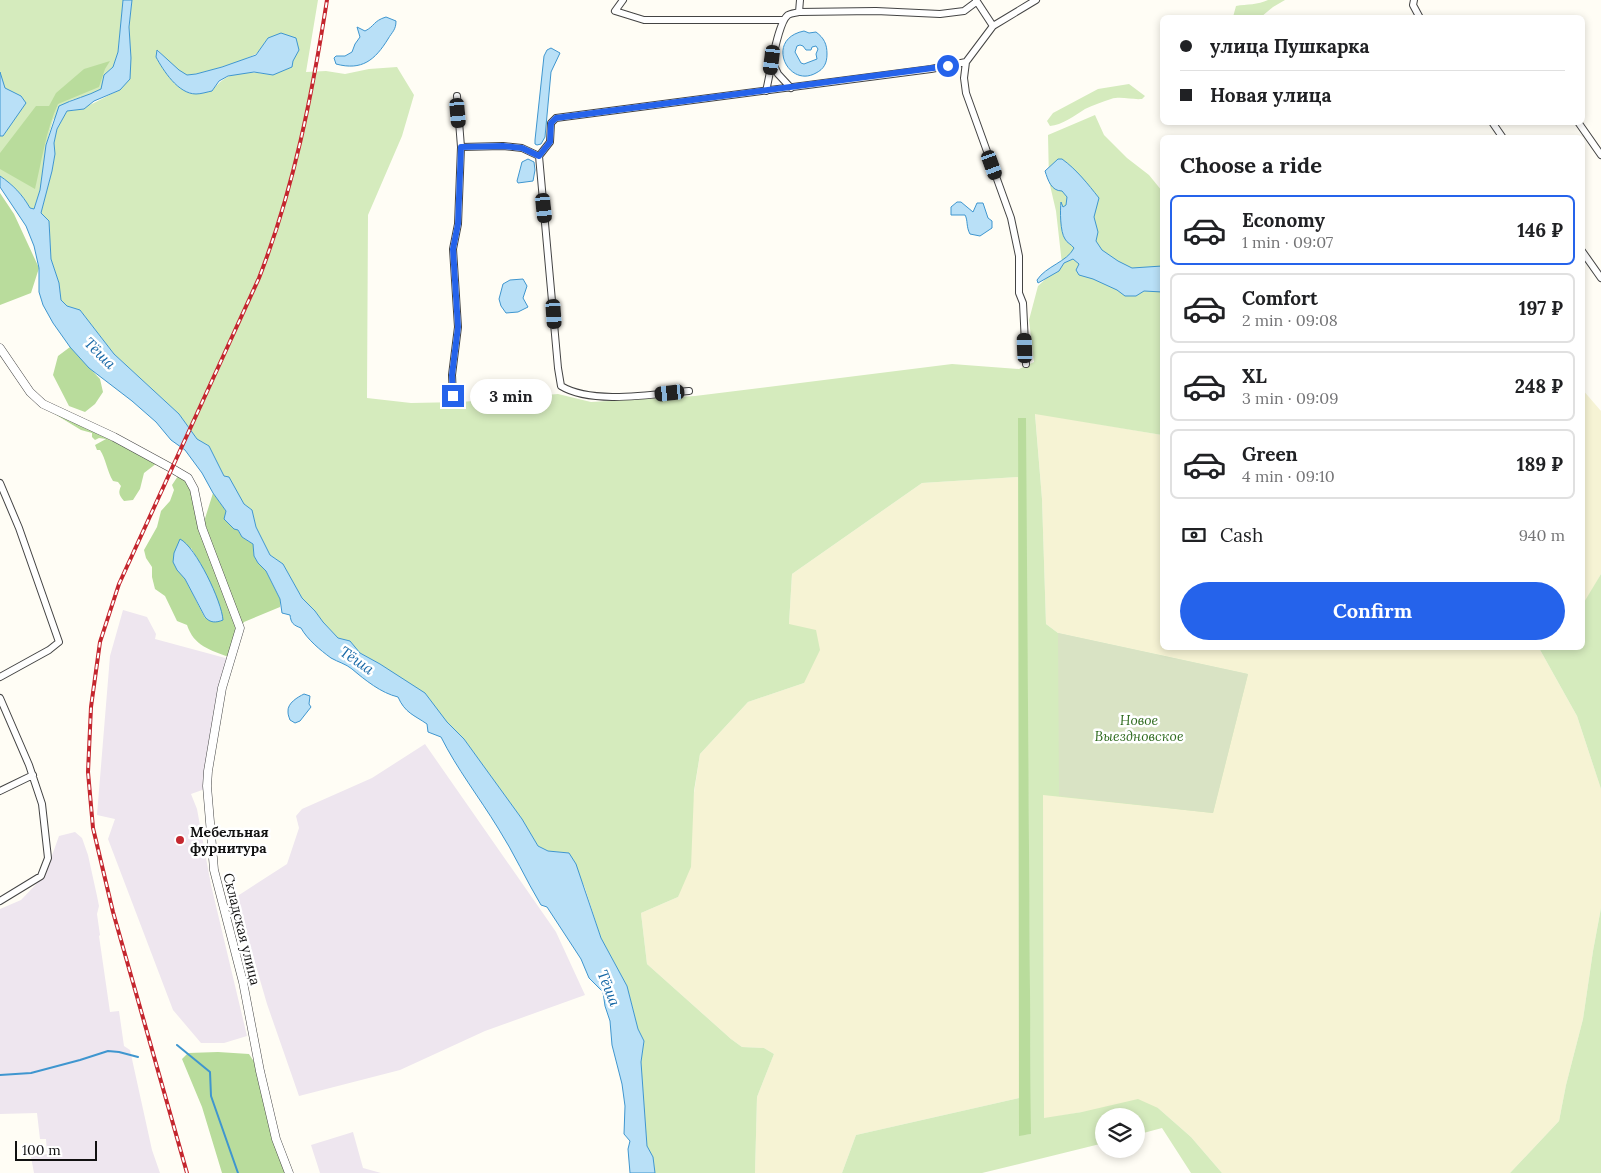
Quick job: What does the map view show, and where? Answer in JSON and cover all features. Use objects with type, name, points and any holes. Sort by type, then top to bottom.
[{"type":"street","points":[[623,0],[615,11],[644,20],[784,20]]},
{"type":"street","points":[[800,0],[800,12]]},
{"type":"street","points":[[1026,364],[1023,303],[1019,293],[1019,256],[1011,218],[966,93],[964,78],[966,62],[993,26],[1036,0]]},
{"type":"street","points":[[1414,0],[1413,5],[1418,15]]},
{"type":"street","points":[[766,91],[772,60],[784,20],[788,15],[800,12],[876,11],[940,14],[964,10],[976,1],[993,26]]},
{"type":"street","points":[[772,60],[778,74],[791,88]]},
{"type":"street","points":[[689,391],[614,397],[593,395],[569,390],[561,386],[539,156],[550,142],[551,123],[556,118],[791,88],[930,69],[966,62]]},
{"type":"street","points":[[453,396],[452,375],[458,327],[453,249],[458,224],[461,147],[457,96]]},
{"type":"street","points":[[1580,125],[1601,154]]},
{"type":"street","points":[[461,147],[503,146],[522,148],[539,156]]},
{"type":"street","points":[[1585,255],[1601,278]]},
{"type":"street","name":"Складская улица","points":[[0,348],[30,392],[43,404],[114,437],[172,468],[188,478],[194,489],[202,528],[240,628],[222,688],[208,771],[207,786],[214,870],[243,982],[264,1090],[276,1139],[289,1173]]},
{"type":"street","points":[[0,483],[19,528],[59,642],[49,650],[0,677]]},
{"type":"street","points":[[0,698],[42,804],[48,858],[41,876],[0,901]]},
{"type":"street","points":[[0,791],[32,775]]},
{"type":"shaded area","points":[[1585,392],[1601,411],[1601,574],[1585,602]]},
{"type":"shaded area","points":[[1035,413],[1160,435],[1160,650],[1540,650],[1577,716],[1601,789],[1601,908],[1583,1019],[1559,1121],[1510,1173],[1222,1173],[1191,1137],[1158,1108],[1095,1108],[1095,1111],[1044,1119],[1043,795],[1248,674],[1058,633],[1046,624],[1042,499]]},
{"type":"shaded area","points":[[1018,477],[1019,1098],[856,1135],[842,1173],[755,1173],[757,1097],[774,1054],[764,1048],[742,1047],[647,964],[641,913],[678,897],[700,754],[748,702],[804,683],[789,624],[792,574],[922,483]]},
{"type":"shaded area","points":[[123,610],[147,617],[156,634],[155,639],[229,659],[205,789],[191,794],[197,809],[211,885],[247,1036],[224,1043],[201,1043],[173,1010],[108,839],[115,819],[97,815],[110,656]]},
{"type":"shaded area","points":[[425,744],[556,932],[585,995],[485,1031],[400,1070],[299,1096],[267,1004],[236,897],[287,864],[299,828],[296,816],[302,809],[372,778]]},
{"type":"shaded area","points":[[75,832],[82,838],[88,855],[99,906],[97,914],[99,936],[110,1012],[119,1011],[124,1046],[130,1050],[152,1150],[160,1173],[34,1173],[31,1157],[47,1154],[46,1139],[40,1139],[37,1113],[0,1114],[0,909],[21,900],[45,875],[59,836]]},
{"type":"shaded area","points":[[353,1132],[363,1168],[381,1173],[320,1173],[311,1145]]},
{"type":"green space","points":[[0,0],[123,0],[118,52],[113,67],[104,75],[102,89],[90,95],[71,100],[53,120],[46,145],[40,190],[34,209],[30,208],[17,190],[0,176]]},
{"type":"green space","points":[[132,0],[318,0],[306,72],[326,71],[345,74],[369,69],[397,67],[414,95],[402,136],[368,215],[367,398],[411,403],[461,402],[558,394],[591,402],[695,396],[952,364],[1019,369],[1034,362],[1029,320],[1038,286],[1062,264],[1056,211],[1049,181],[1048,135],[1095,115],[1104,135],[1127,158],[1149,175],[1160,189],[1160,435],[1035,414],[1042,499],[1046,624],[1058,633],[1248,674],[1213,813],[1043,795],[1044,1118],[1095,1109],[1095,1145],[982,1173],[842,1173],[856,1135],[1019,1098],[1019,1135],[1031,1134],[1025,418],[1018,418],[1018,477],[922,483],[792,574],[789,624],[816,630],[820,650],[804,683],[748,702],[700,754],[694,791],[691,867],[678,897],[641,913],[647,964],[742,1047],[764,1048],[774,1054],[757,1097],[755,1173],[655,1173],[653,1157],[647,1146],[641,1062],[644,1041],[638,1029],[627,986],[601,938],[585,888],[569,853],[548,851],[538,846],[522,819],[464,739],[401,679],[360,653],[350,641],[338,638],[323,622],[302,598],[283,564],[270,555],[256,527],[252,510],[244,504],[224,476],[209,446],[197,439],[179,414],[114,354],[80,310],[67,306],[61,300],[59,283],[51,259],[49,221],[41,213],[52,171],[57,129],[67,111],[80,109],[120,90],[131,58],[129,27]],"holes":[[[268,38],[273,75],[239,73],[225,79],[212,91],[184,74],[211,70],[253,56]],[[158,50],[176,69],[156,57]]]},
{"type":"green space","points":[[1268,0],[1285,0],[1263,15],[1234,15],[1236,6]]},
{"type":"green space","points":[[110,61],[99,87],[58,104],[47,135],[35,189],[0,169],[0,153],[36,106],[49,106],[56,93],[84,69]]},
{"type":"green space","points":[[1129,84],[1145,96],[1142,99],[1111,99],[1088,108],[1059,124],[1050,126],[1047,121],[1053,113],[1098,89]]},
{"type":"green space","points":[[0,193],[14,214],[39,268],[31,293],[0,305]]},
{"type":"green space","points":[[70,347],[100,379],[103,392],[95,404],[85,412],[69,406],[53,375],[58,356]]},
{"type":"green space","points":[[52,411],[157,463],[144,473],[140,489],[133,500],[124,501],[121,497],[119,492],[121,486],[118,482],[113,481],[100,450],[97,450],[95,445],[106,439],[99,438],[95,440],[92,437],[92,433],[81,430]]},
{"type":"green space","points":[[1018,418],[1026,418],[1031,1134],[1019,1136]]},
{"type":"green space","points":[[178,476],[182,476],[190,488],[238,626],[229,657],[198,643],[187,625],[177,621],[165,596],[155,589],[152,567],[146,558],[144,550],[157,527],[161,511],[170,501],[174,490],[172,485]],"holes":[[[191,548],[216,598],[205,618],[185,579]]]},
{"type":"green space","points":[[213,493],[242,537],[253,544],[254,556],[266,571],[280,599],[280,607],[244,622],[240,628],[202,528]]},
{"type":"green space","points":[[1601,574],[1601,789],[1577,716],[1540,650],[1585,650],[1585,601]]},
{"type":"green space","name":"Новое Выездновское","points":[[1058,633],[1248,674],[1213,813],[1059,796]]},
{"type":"green space","points":[[1601,908],[1601,1173],[1510,1173],[1559,1121],[1583,1019]]},
{"type":"green space","points":[[188,1053],[249,1054],[260,1071],[288,1173],[222,1173],[202,1107],[182,1059]]},
{"type":"green space","points":[[1138,1099],[1158,1108],[1191,1137],[1222,1173],[1191,1173],[1162,1128],[1145,1133],[1145,1108],[1099,1108]]},
{"type":"water","name":"Тёша","points":[[123,0],[132,0],[129,27],[130,79],[120,90],[94,101],[84,109],[67,111],[57,129],[54,143],[55,154],[52,171],[41,213],[49,221],[51,259],[59,283],[61,300],[67,306],[80,310],[114,354],[179,414],[197,439],[209,446],[224,476],[229,477],[244,504],[252,510],[256,527],[270,555],[283,564],[302,598],[323,622],[338,638],[350,641],[360,653],[425,693],[447,722],[464,739],[522,819],[538,846],[548,851],[569,853],[576,864],[601,938],[627,986],[638,1029],[644,1041],[641,1062],[647,1146],[653,1157],[655,1173],[630,1173],[628,1149],[630,1141],[624,1134],[625,1106],[622,1084],[612,1045],[610,1021],[603,992],[589,978],[581,959],[547,907],[541,905],[504,837],[461,772],[441,737],[428,732],[427,724],[407,710],[398,697],[379,689],[350,667],[331,658],[318,648],[301,628],[293,623],[290,615],[282,613],[280,599],[266,571],[254,556],[253,544],[242,537],[238,530],[234,529],[224,519],[226,511],[185,450],[171,440],[156,422],[132,401],[89,368],[70,347],[43,305],[39,292],[39,268],[34,246],[26,226],[0,187],[0,176],[17,190],[30,208],[34,209],[40,190],[46,145],[59,106],[101,89],[104,75],[113,67],[118,52]]},
{"type":"water","points":[[386,17],[396,21],[394,31],[373,58],[360,65],[345,66],[336,64],[334,58],[336,56],[345,56],[352,52],[360,37],[357,27],[365,31]]},
{"type":"water","points":[[804,31],[809,33],[816,32],[825,41],[826,63],[821,70],[806,76],[797,74],[789,69],[784,61],[783,52],[785,43],[792,36]],"holes":[[[797,46],[803,46],[806,50],[811,50],[812,47],[816,46],[818,49],[817,59],[804,64],[801,63],[795,52]]]},
{"type":"water","points":[[281,33],[296,38],[299,50],[292,67],[273,75],[254,72],[228,76],[219,81],[212,91],[202,93],[189,93],[177,86],[156,57],[157,50],[187,75],[196,74],[256,55],[268,38]]},
{"type":"water","points":[[551,48],[560,53],[551,72],[545,137],[541,144],[537,145],[535,140],[544,56],[547,50]]},
{"type":"water","points":[[0,72],[5,88],[21,96],[26,103],[3,136],[0,136]]},
{"type":"water","points":[[528,159],[534,162],[533,181],[518,183],[522,162]]},
{"type":"water","points":[[1058,159],[1062,159],[1072,167],[1099,198],[1094,217],[1098,232],[1096,241],[1102,250],[1132,268],[1160,266],[1160,292],[1144,291],[1136,296],[1125,296],[1117,290],[1093,279],[1079,275],[1076,270],[1079,264],[1073,259],[1064,263],[1059,271],[1038,283],[1037,280],[1041,275],[1067,257],[1074,248],[1063,236],[1061,226],[1061,202],[1063,207],[1066,205],[1067,197],[1062,191],[1058,191],[1053,187],[1045,171]]},
{"type":"water","points":[[957,202],[961,202],[973,212],[977,203],[983,203],[988,218],[992,221],[992,228],[980,236],[970,234],[965,215],[951,215],[951,207]]},
{"type":"water","points":[[523,279],[527,286],[523,298],[528,307],[518,312],[506,313],[499,299],[503,284],[510,280]]},
{"type":"water","points":[[180,539],[193,552],[207,576],[222,612],[223,620],[213,622],[205,617],[185,579],[177,570],[173,562],[174,553]]},
{"type":"water","points":[[304,694],[310,696],[309,704],[311,707],[300,721],[295,723],[290,720],[288,709],[293,701]]},
{"type":"waterway","points":[[177,1045],[210,1072],[211,1096],[238,1173]]},
{"type":"waterway","points":[[0,1075],[31,1073],[108,1051],[138,1057]]},
{"type":"railway","points":[[187,1173],[113,912],[93,828],[88,772],[91,707],[100,642],[119,584],[259,278],[271,244],[292,176],[315,71],[327,0]]},
{"type":"place","name":"Мебельная фурнитура","points":[[180,840]]},
{"type":"route","points":[[453,396],[452,375],[458,327],[453,249],[458,224],[461,147],[503,146],[522,148],[539,156],[550,142],[551,123],[556,118],[948,66]]}]
